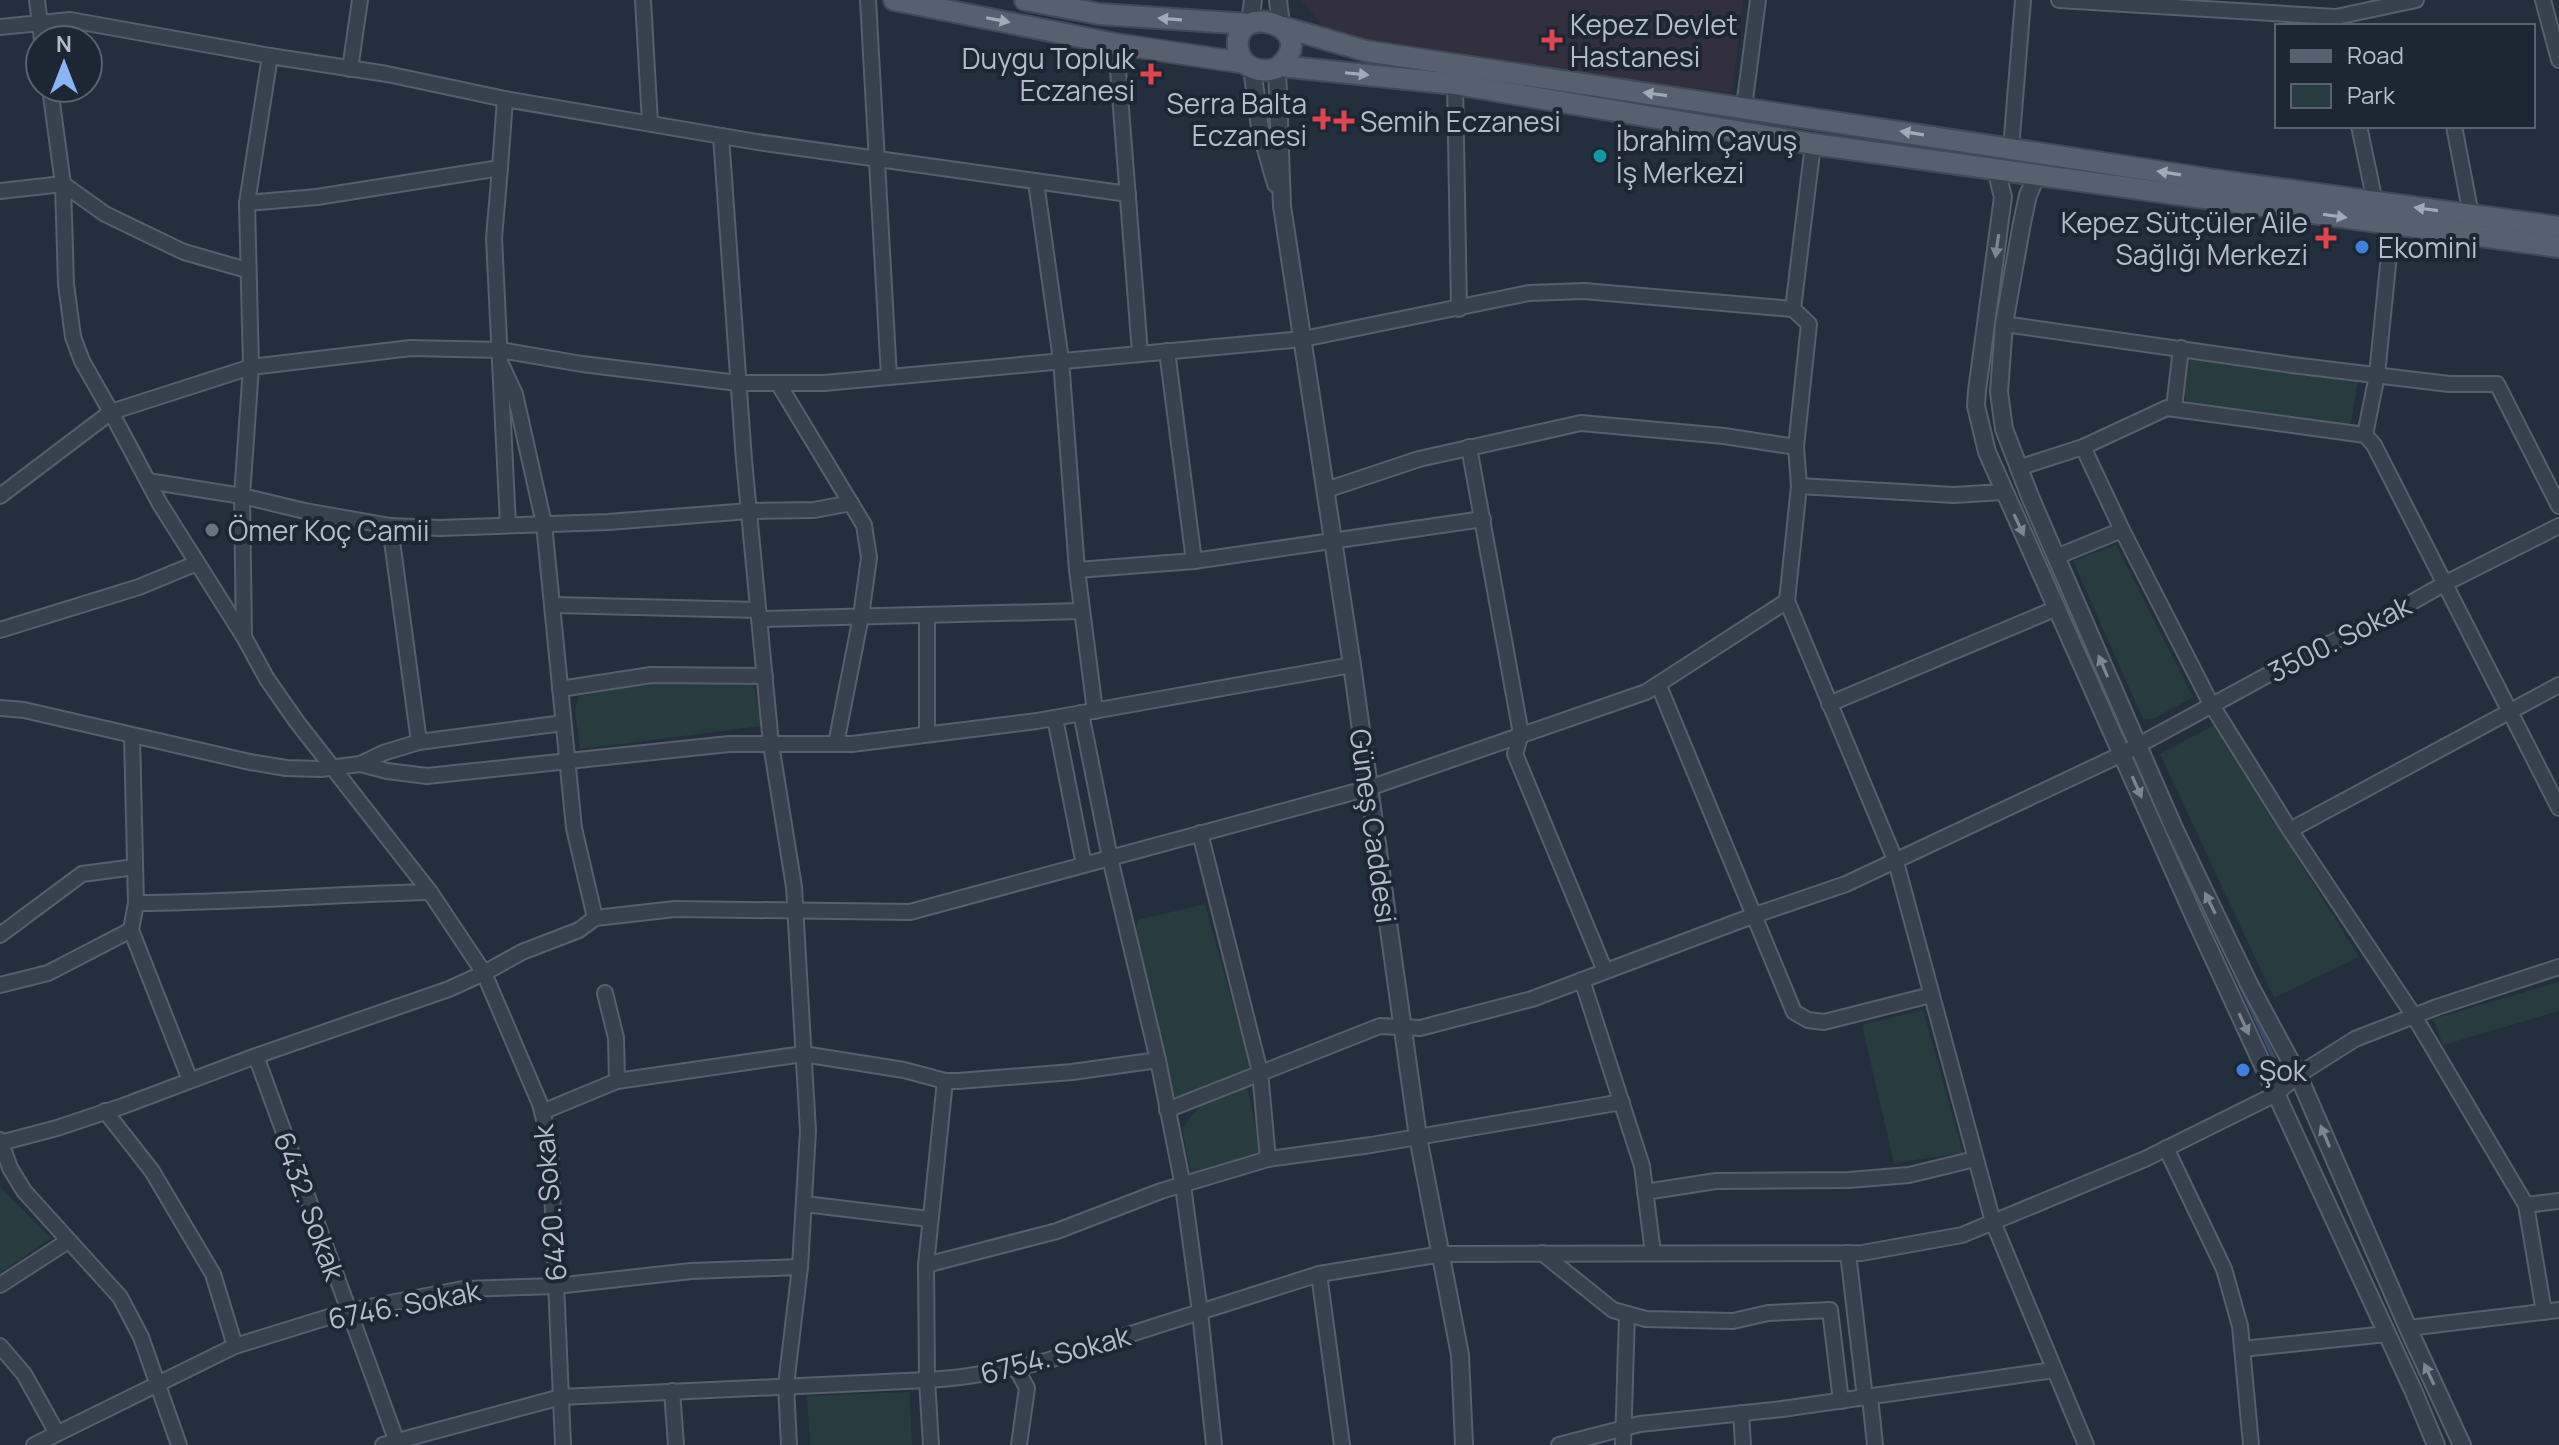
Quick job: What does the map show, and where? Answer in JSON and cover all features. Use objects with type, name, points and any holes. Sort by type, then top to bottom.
[{"type":"main road","points":[[894,0],[1265,71],[1278,67],[1455,84],[1813,144],[2559,247]]},
{"type":"main road","points":[[1025,0],[1249,24],[1265,19],[1366,51],[2011,149],[2559,227]]},
{"type":"main road","points":[[1248,66],[1238,47],[1242,31],[1249,24]]},
{"type":"main road","points":[[1278,67],[1288,56],[1290,48],[1290,39],[1282,26]]},
{"type":"street","points":[[37,0],[40,23]]},
{"type":"street","points":[[350,69],[360,0]]},
{"type":"street","points":[[643,0],[650,123]]},
{"type":"street","points":[[868,0],[889,377]]},
{"type":"street","points":[[1249,24],[1253,0]]},
{"type":"street","points":[[1278,0],[1282,26]]},
{"type":"street","points":[[1744,107],[1758,0]]},
{"type":"street","points":[[2011,149],[2023,0]]},
{"type":"street","points":[[2059,0],[2282,7],[2337,22],[2416,0]]},
{"type":"street","points":[[2543,0],[2559,60]]},
{"type":"street","points":[[0,27],[70,20],[721,136],[876,161],[1128,194]]},
{"type":"street","points":[[1116,44],[1140,353]]},
{"type":"street","points":[[244,637],[242,496],[251,367],[247,203],[270,56]]},
{"type":"street","points":[[1248,66],[1260,128],[1282,206]]},
{"type":"street","points":[[1278,67],[1282,206]]},
{"type":"street","points":[[1455,84],[1459,309]]},
{"type":"street","points":[[505,99],[494,238],[508,525]]},
{"type":"street","name":"6420. Sokak","points":[[52,104],[63,184],[66,284],[73,337],[82,361],[148,481],[267,679],[430,892],[484,973],[542,1112],[550,1143],[563,1445]]},
{"type":"street","points":[[2359,128],[2375,202]]},
{"type":"street","points":[[2454,128],[2471,215]]},
{"type":"street","points":[[721,136],[738,383],[771,744],[794,887],[808,1131],[800,1267],[786,1385],[789,1445]]},
{"type":"street","points":[[1793,309],[1813,144]]},
{"type":"street","points":[[247,203],[317,197],[500,168]]},
{"type":"street","points":[[1996,169],[2003,197],[1976,406],[1987,452],[2436,1445]]},
{"type":"street","points":[[2037,175],[2028,195],[2004,324],[1999,392],[2004,429],[2173,826],[2250,986],[2298,1075],[2462,1445]]},
{"type":"street","points":[[1036,182],[1061,360],[1088,712],[1110,858],[1158,1060],[1183,1186],[1214,1445]]},
{"type":"street","points":[[0,191],[63,184],[105,214],[184,252],[247,270]]},
{"type":"street","name":"Güneş Caddesi","points":[[1282,206],[1352,665],[1418,1137],[1460,1355],[1464,1445]]},
{"type":"street","points":[[2365,435],[2377,375],[2392,225]]},
{"type":"street","points":[[2,488],[111,412],[251,367],[411,348],[500,350],[582,364],[738,383],[824,383],[1303,339],[1529,293],[1584,291],[1793,309],[1809,324],[1796,447],[1799,486],[1787,601],[1896,862],[1993,1222],[2086,1445]]},
{"type":"street","points":[[2004,324],[2449,384],[2497,384],[2559,506]]},
{"type":"street","points":[[2174,408],[2181,348]]},
{"type":"street","points":[[1167,351],[1194,561]]},
{"type":"street","points":[[502,366],[515,394],[544,524],[574,828],[595,918]]},
{"type":"street","points":[[778,383],[864,525],[869,558],[836,744]]},
{"type":"street","points":[[2018,468],[2083,447],[2167,408],[2365,435],[2374,445],[2559,808]]},
{"type":"street","points":[[1326,490],[1419,459],[1581,423],[1724,436],[1796,447]]},
{"type":"street","points":[[1469,447],[1521,734],[1515,754],[1605,971]]},
{"type":"street","points":[[2083,447],[2211,704],[2290,830],[2414,1016],[2526,1205],[2552,1311],[2408,1328]]},
{"type":"street","points":[[148,481],[242,496],[390,526],[440,528],[814,510],[851,503]]},
{"type":"street","points":[[1799,486],[1954,495],[2003,492]]},
{"type":"street","points":[[1077,570],[1194,561],[1483,519]]},
{"type":"street","points":[[390,526],[419,742]]},
{"type":"street","name":"3500. Sokak","points":[[1167,1110],[1380,1026],[1420,1028],[1532,999],[1846,884],[2138,746],[2297,659],[2391,614],[2559,526]]},
{"type":"street","points":[[2056,557],[2122,530]]},
{"type":"street","points":[[0,630],[139,587],[197,563]]},
{"type":"street","points":[[179,1445],[141,1337],[120,1297],[24,1191],[10,1168],[0,1142],[57,1128],[449,989],[522,952],[579,930],[595,918],[675,909],[910,912],[1369,788],[1659,686],[1787,601]]},
{"type":"street","points":[[553,605],[861,616],[1082,611]]},
{"type":"street","points":[[1829,704],[2057,608]]},
{"type":"street","points":[[927,615],[927,734]]},
{"type":"street","points":[[360,764],[427,776],[729,744],[836,744],[1055,718],[1352,665]]},
{"type":"street","points":[[560,689],[651,675],[765,676]]},
{"type":"street","points":[[2290,830],[2559,685]]},
{"type":"street","points":[[1659,686],[1794,1012],[1816,1022],[1833,1021],[1931,995]]},
{"type":"street","points":[[0,708],[24,710],[274,766],[321,769],[360,764],[419,742],[563,723]]},
{"type":"street","points":[[1055,718],[1084,865]]},
{"type":"street","points":[[132,736],[136,903],[131,930],[190,1080]]},
{"type":"street","points":[[1200,833],[1260,1072],[1268,1159]]},
{"type":"street","points":[[0,935],[82,874],[135,867]]},
{"type":"street","points":[[136,903],[430,892]]},
{"type":"street","points":[[0,985],[48,973],[131,930]]},
{"type":"street","name":"6754. Sokak","points":[[392,1444],[561,1397],[927,1380],[1016,1368],[1319,1274],[1442,1254],[1862,1253],[1962,1235],[2166,1148],[2276,1094],[2298,1075],[2355,1039],[2559,967]]},
{"type":"street","points":[[1582,980],[1642,1166],[1653,1253]]},
{"type":"street","points":[[605,993],[616,1038],[617,1081]]},
{"type":"street","points":[[542,1112],[617,1081],[803,1054],[904,1070],[945,1081],[1072,1072],[1158,1060]]},
{"type":"street","name":"6432. Sokak","points":[[256,1056],[348,1311],[392,1444]]},
{"type":"street","points":[[931,1445],[926,1265],[945,1081]]},
{"type":"street","points":[[926,1265],[1057,1231],[1161,1191],[1268,1159],[1622,1102]]},
{"type":"street","points":[[105,1111],[152,1171],[213,1274],[235,1346]]},
{"type":"street","points":[[2166,1148],[2224,1269],[2240,1326],[2251,1445]]},
{"type":"street","points":[[1645,1192],[1716,1181],[1849,1180],[1909,1175],[1975,1159]]},
{"type":"street","points":[[2526,1205],[2559,1201]]},
{"type":"street","points":[[805,1204],[929,1219]]},
{"type":"street","points":[[0,1285],[68,1241]]},
{"type":"street","points":[[1542,1253],[1613,1310],[1646,1319],[1733,1321],[1768,1313],[1830,1310],[1841,1401]]},
{"type":"street","points":[[1848,1253],[1875,1445]]},
{"type":"street","name":"6746. Sokak","points":[[34,1445],[235,1346],[348,1311],[463,1289],[556,1286],[691,1271],[800,1267]]},
{"type":"street","points":[[1319,1274],[1342,1445]]},
{"type":"street","points":[[1623,1445],[1627,1314]]},
{"type":"street","points":[[2242,1349],[2387,1334]]},
{"type":"street","points":[[0,1346],[24,1374],[57,1433]]},
{"type":"street","points":[[1016,1368],[1027,1388],[1019,1445]]},
{"type":"street","points":[[1559,1445],[1640,1424],[1841,1401],[2054,1370]]},
{"type":"street","points":[[672,1391],[676,1445]]},
{"type":"street","points":[[1741,1413],[1743,1445]]},
{"type":"shaded area","name":"Kepez Devlet Hastanesi","points":[[1301,0],[1743,0],[1732,93],[1406,50],[1327,30]]},
{"type":"green space","points":[[2190,359],[2358,382],[2351,422],[2348,425],[2186,401],[2184,386]]},
{"type":"green space","points":[[2116,545],[2193,697],[2151,720],[2143,719],[2073,561]]},
{"type":"green space","points":[[648,683],[753,683],[762,726],[580,749],[575,709],[579,696]]},
{"type":"green space","points":[[2214,725],[2359,957],[2274,998],[2160,754]]},
{"type":"green space","points":[[1205,904],[1249,1063],[1247,1073],[1176,1097],[1169,1093],[1136,930],[1138,920]]},
{"type":"green space","points":[[2559,982],[2559,1011],[2443,1045],[2433,1019]]},
{"type":"green space","points":[[1923,1010],[1963,1153],[1894,1163],[1862,1025]]},
{"type":"green space","points":[[1247,1086],[1260,1149],[1256,1155],[1191,1175],[1182,1128],[1207,1097]]},
{"type":"green space","points":[[0,1187],[51,1238],[0,1273]]},
{"type":"green space","points":[[910,1392],[912,1445],[810,1445],[807,1396]]},
{"type":"waterway","points":[[2236,976],[2277,1065]]},
{"type":"place","name":"Kepez Devlet Hastanesi","points":[[1552,40]]},
{"type":"place","name":"Duygu Topluk Eczanesi","points":[[1151,74]]},
{"type":"place","name":"Serra Balta Eczanesi","points":[[1323,119]]},
{"type":"place","name":"Semih Eczanesi","points":[[1344,121]]},
{"type":"place","name":"İbrahim Çavuş İş Merkezi","points":[[1600,156]]},
{"type":"place","name":"Kepez Sütçüler Aile Sağlığı Merkezi","points":[[2326,238]]},
{"type":"place","name":"Ekomini","points":[[2362,247]]},
{"type":"place","name":"Ömer Koç Camii","points":[[212,530]]},
{"type":"place","name":"Şok","points":[[2243,1070]]}]
